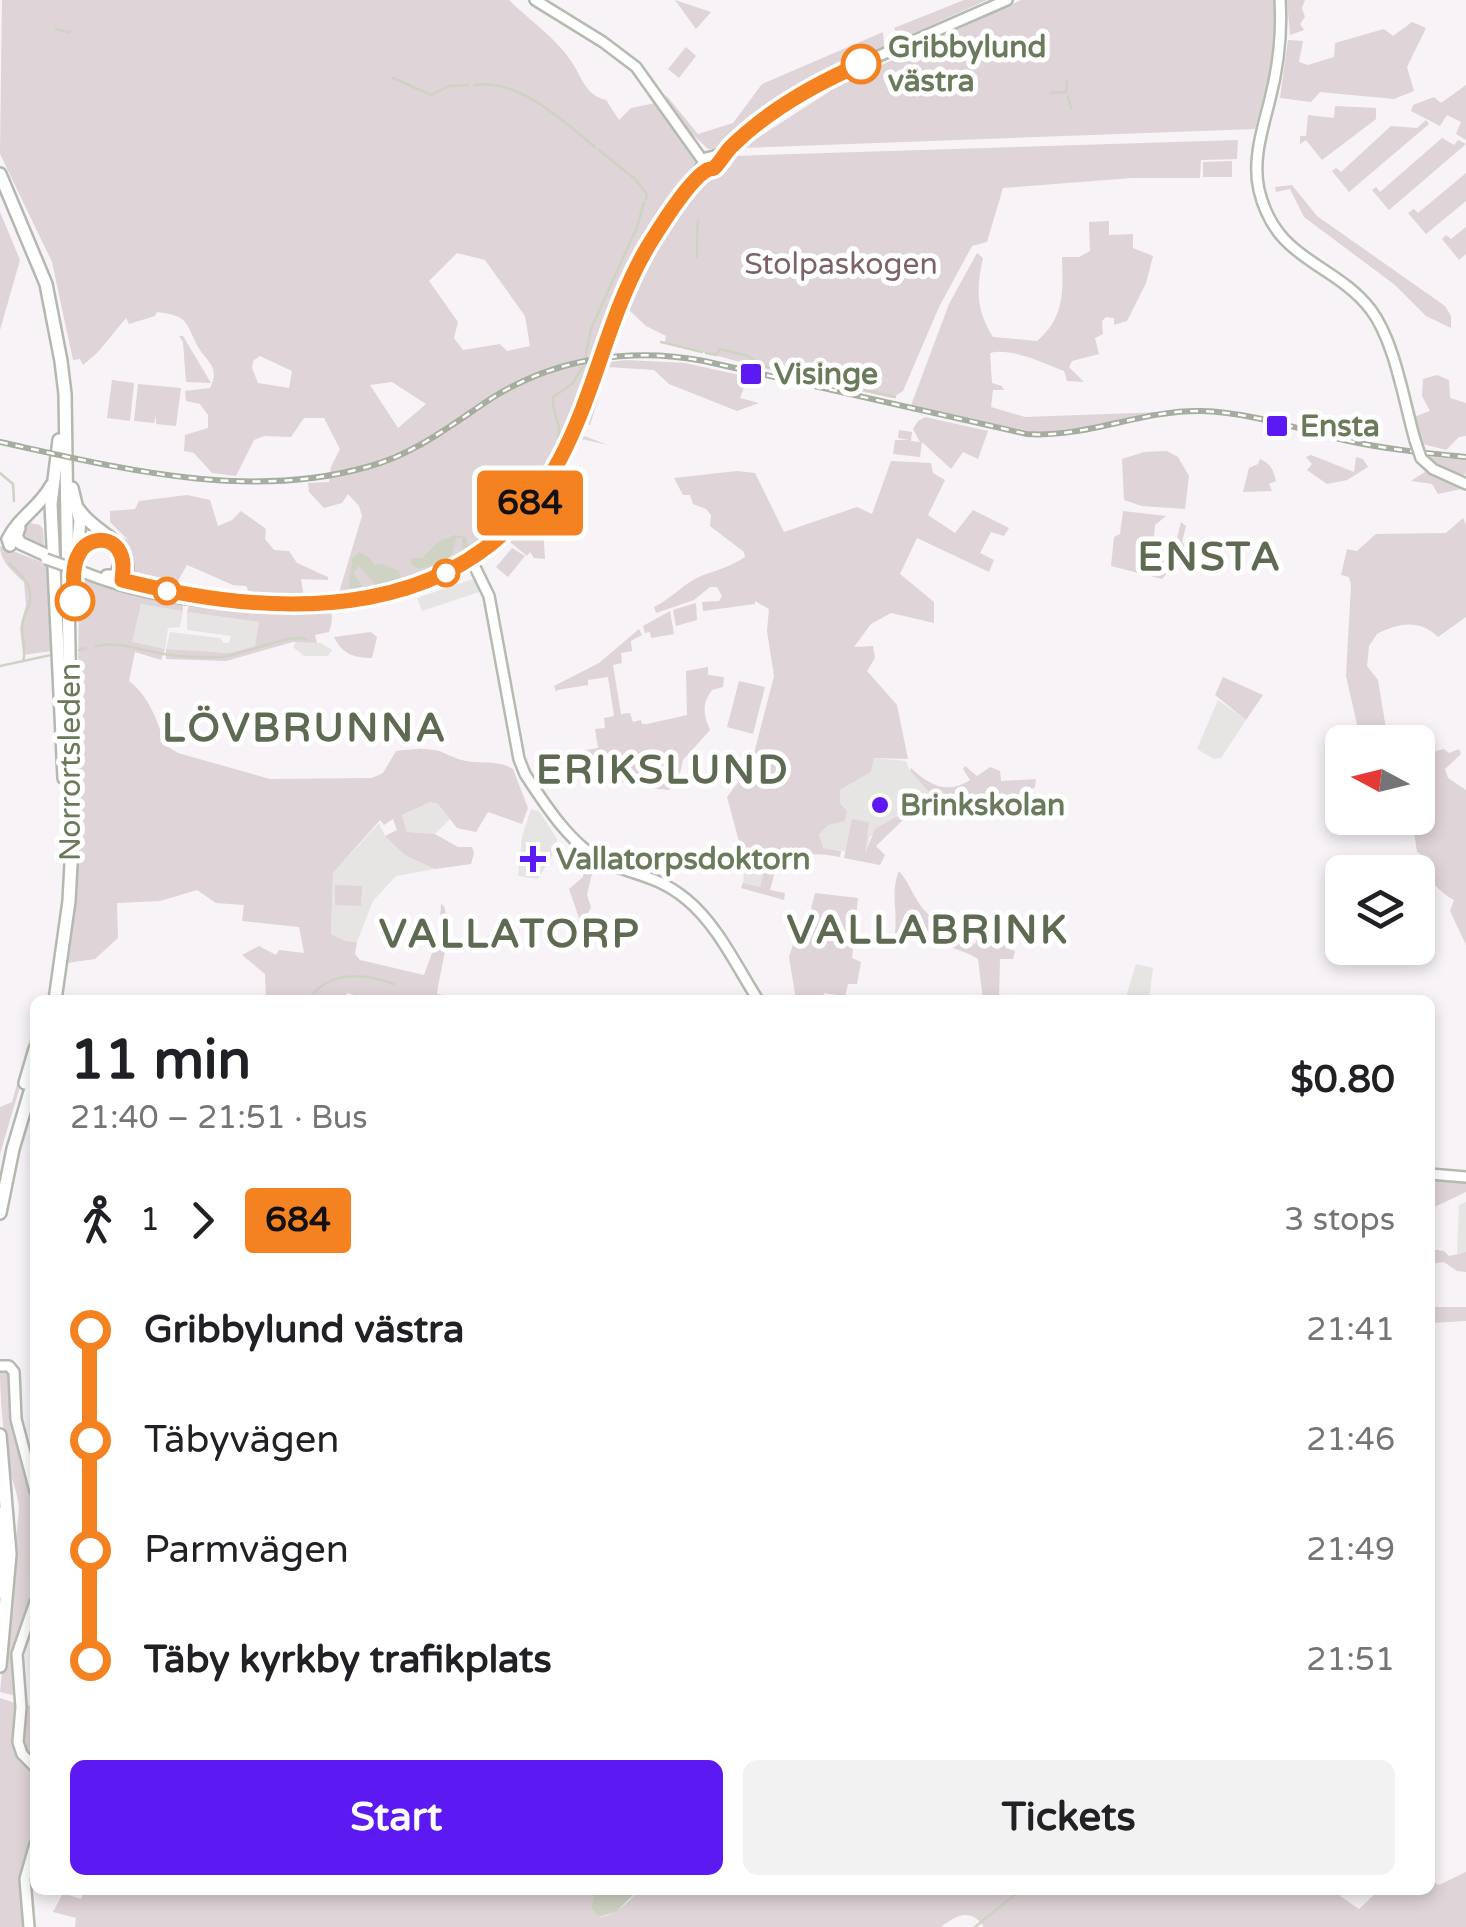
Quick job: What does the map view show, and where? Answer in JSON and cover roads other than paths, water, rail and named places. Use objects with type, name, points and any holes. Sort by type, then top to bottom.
[{"type":"highway","points":[[0,178],[25,227],[46,284],[65,394],[81,567],[68,778]]},
{"type":"highway","points":[[0,178],[44,288],[58,360],[68,778]]},
{"type":"highway","points":[[61,535],[65,394]]},
{"type":"highway","points":[[59,431],[50,504],[61,535]]},
{"type":"highway","points":[[5,540],[53,482]]},
{"type":"highway","points":[[77,506],[90,524],[122,548],[122,577]]},
{"type":"highway","points":[[5,540],[25,520],[36,517],[61,535]]},
{"type":"highway","points":[[18,528],[16,536],[20,543],[46,556]]},
{"type":"highway","points":[[81,567],[88,543],[102,540],[117,548],[122,577]]},
{"type":"highway","name":"Norrortsleden","points":[[48,995],[61,900],[68,778]]},
{"type":"highway","name":"Norrortsleden","points":[[56,995],[68,901],[68,778]]},
{"type":"highway","points":[[0,1175],[30,1067]]},
{"type":"highway","points":[[0,1214],[30,1092]]},
{"type":"highway","points":[[0,1435],[10,1554],[0,1666]]},
{"type":"highway","points":[[0,1513],[0,1592]]},
{"type":"main road","points":[[534,0],[628,60],[708,163]]},
{"type":"main road","points":[[5,540],[81,567],[188,596],[246,603],[313,605],[379,596],[438,576],[471,559],[515,522],[552,472],[574,429],[622,295],[646,248],[708,163],[778,108],[828,80],[1006,0]]},
{"type":"main road","points":[[1280,0],[1274,73],[1258,155],[1264,206],[1273,228],[1287,244],[1361,299],[1374,314],[1384,333],[1421,458],[1432,469],[1466,484]]},
{"type":"main road","points":[[674,208],[699,164],[686,136]]},
{"type":"main road","points":[[471,559],[489,596],[518,756],[525,774],[577,841],[596,857],[656,878],[690,902],[755,995]]},
{"type":"main road","points":[[1435,1174],[1466,1177]]},
{"type":"main road","points":[[1,1366],[13,1368],[16,1419],[30,1472]]},
{"type":"main road","points":[[30,1616],[17,1654],[21,1707],[18,1742],[30,1763]]},
{"type":"main road","points":[[30,1862],[25,1879],[30,1927]]},
{"type":"waterway","points":[[56,29],[64,31]]},
{"type":"waterway","points":[[393,78],[431,95],[449,86],[468,85]]},
{"type":"waterway","points":[[1051,93],[1066,92],[1067,81]]},
{"type":"waterway","points":[[474,85],[507,88],[524,95],[595,147]]},
{"type":"waterway","points":[[1068,97],[1071,108]]},
{"type":"waterway","points":[[599,150],[636,180],[646,199]]},
{"type":"waterway","points":[[585,359],[591,329],[644,203]]},
{"type":"waterway","points":[[697,234],[698,221]]},
{"type":"waterway","points":[[697,237],[697,246]]},
{"type":"waterway","points":[[697,248],[697,257]]},
{"type":"waterway","points":[[661,342],[702,352]]},
{"type":"waterway","points":[[706,353],[716,355],[720,349],[748,356],[760,365],[895,397]]},
{"type":"waterway","points":[[470,546],[517,506],[549,471],[559,436],[553,397],[572,384],[584,365]]},
{"type":"waterway","points":[[0,473],[13,484],[14,501]]},
{"type":"waterway","points":[[9,563],[30,592],[22,625],[23,661]]},
{"type":"waterway","points":[[96,646],[119,645],[213,657],[289,639],[306,639]]},
{"type":"waterway","points":[[79,650],[86,648]]},
{"type":"waterway","points":[[0,666],[51,655]]},
{"type":"waterway","points":[[313,995],[326,983],[347,977],[394,984]]},
{"type":"waterway","points":[[975,1927],[1015,1895]]},
{"type":"railway","points":[[0,442],[183,477],[229,481],[321,477],[401,455],[516,384],[542,373],[595,359],[649,355],[704,361],[1027,434],[1071,432],[1157,415],[1201,411],[1255,418],[1374,446],[1466,457]]},
{"type":"place","name":"Gribbylund västra","points":[[861,64]]},
{"type":"place","name":"Visinge","points":[[751,374]]},
{"type":"place","name":"Ensta","points":[[1277,426]]},
{"type":"place","name":"Brinkskolan","points":[[880,805]]},
{"type":"place","name":"Vallatorpsdoktorn","points":[[533,859]]},
{"type":"district","name":"ENSTA","points":[[1210,556]]},
{"type":"district","name":"LÖVBRUNNA","points":[[305,727]]},
{"type":"district","name":"ERIKSLUND","points":[[663,769]]},
{"type":"district","name":"VALLABRINK","points":[[928,929]]},
{"type":"district","name":"VALLATORP","points":[[510,933]]},
{"type":"park label","name":"Stolpaskogen","points":[[841,264]]}]
